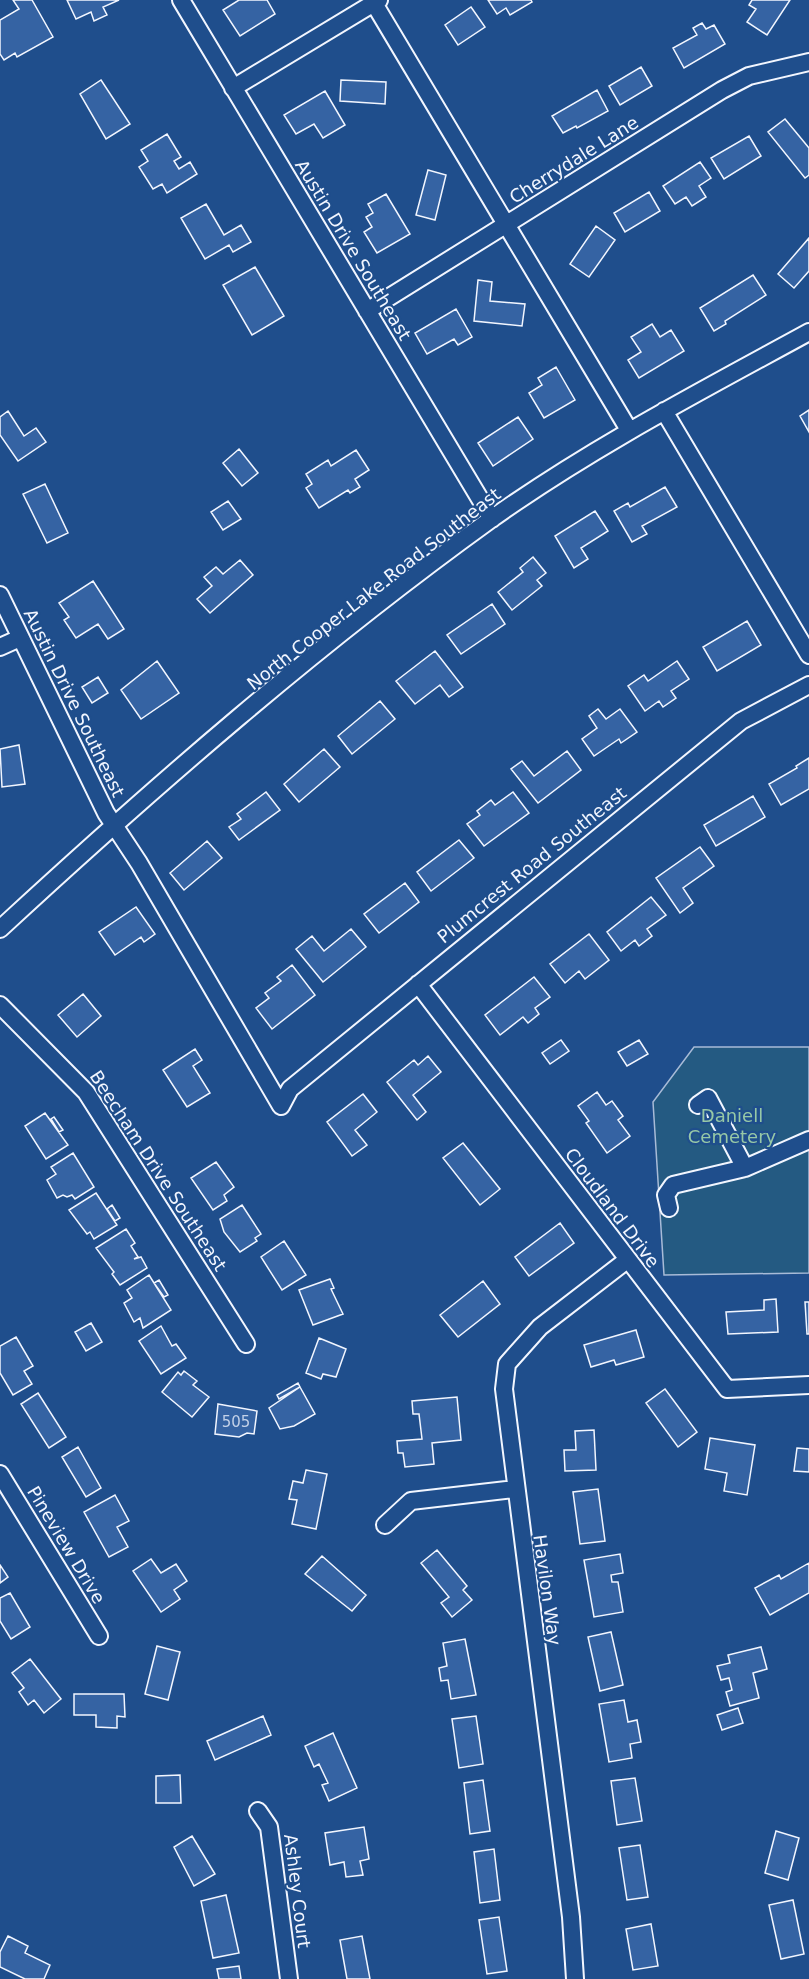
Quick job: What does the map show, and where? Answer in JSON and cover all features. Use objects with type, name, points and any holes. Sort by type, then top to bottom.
[{"type":"street","name":"Austin Drive Southeast","points":[[181,0],[492,519]]},
{"type":"street","points":[[233,88],[375,1],[629,430]]},
{"type":"street","name":"Cherrydale Lane","points":[[367,311],[722,90],[749,76],[809,62]]},
{"type":"street","name":"North Cooper Lake Road Southeast","points":[[0,929],[254,706],[492,519],[629,430],[809,332]]},
{"type":"street","points":[[664,411],[809,655]]},
{"type":"street","name":"Austin Drive Southeast","points":[[0,595],[106,813],[281,1106],[290,1089]]},
{"type":"street","points":[[0,647],[20,638]]},
{"type":"street","name":"Plumcrest Road Southeast","points":[[290,1089],[741,721],[809,685]]},
{"type":"street","name":"Cloudland Drive","points":[[418,984],[727,1389],[809,1386]]},
{"type":"street","name":"Beecham Drive Southeast","points":[[0,1005],[86,1092],[246,1344]]},
{"type":"street","points":[[698,1105],[708,1098],[745,1168]]},
{"type":"street","points":[[669,1208],[666,1195],[673,1185],[745,1168],[809,1140]]},
{"type":"street","name":"Havilon Way","points":[[575,1979],[571,1917],[514,1489],[504,1389],[507,1364],[540,1328],[627,1260]]},
{"type":"street","name":"Pineview Drive","points":[[0,1474],[99,1636]]},
{"type":"street","points":[[385,1525],[411,1501],[514,1489]]},
{"type":"street","name":"Ashley Court","points":[[258,1811],[269,1827],[289,1979]]},
{"type":"green space","name":"Daniell Cemetery","points":[[694,1047],[809,1047],[809,1273],[664,1275],[653,1102]]},
{"type":"building","points":[[13,0],[32,0],[53,37],[17,57],[15,53],[4,60],[0,54],[0,20],[19,9]]},
{"type":"building","points":[[67,0],[119,0],[103,7],[107,15],[94,21],[91,12],[76,19]]},
{"type":"building","points":[[239,0],[267,0],[275,14],[240,36],[223,10]]},
{"type":"building","points":[[488,0],[531,0],[532,2],[510,15],[506,8],[497,14]]},
{"type":"building","points":[[752,0],[790,0],[767,35],[747,22],[756,9],[749,5]]},
{"type":"building","points":[[471,7],[485,27],[458,45],[445,25]]},
{"type":"building","points":[[702,23],[706,29],[714,25],[725,44],[684,68],[673,48],[697,35],[693,28]]},
{"type":"building","points":[[641,67],[652,86],[620,105],[609,86]]},
{"type":"building","points":[[101,80],[130,124],[106,139],[80,94]]},
{"type":"building","points":[[341,80],[386,82],[385,104],[340,101]]},
{"type":"building","points":[[597,90],[608,111],[563,133],[552,116]]},
{"type":"building","points":[[325,91],[345,125],[323,138],[314,124],[296,134],[284,115]]},
{"type":"building","points":[[785,119],[809,148],[809,175],[805,178],[768,132]]},
{"type":"building","points":[[167,134],[181,157],[174,161],[179,169],[190,162],[197,174],[167,193],[162,184],[153,189],[139,167],[148,161],[141,150]]},
{"type":"building","points":[[749,136],[761,156],[724,179],[711,158]]},
{"type":"building","points":[[700,162],[711,178],[699,186],[706,197],[692,206],[686,197],[675,204],[663,186]]},
{"type":"building","points":[[428,170],[446,175],[435,220],[416,215]]},
{"type":"building","points":[[649,192],[660,211],[625,232],[614,213]]},
{"type":"building","points":[[386,194],[410,234],[377,253],[364,232],[372,227],[366,217],[373,213],[368,204]]},
{"type":"building","points":[[206,204],[224,235],[241,225],[251,242],[233,252],[229,245],[205,259],[181,218]]},
{"type":"building","points":[[596,226],[615,240],[589,277],[570,264]]},
{"type":"building","points":[[809,238],[809,271],[794,288],[778,274]]},
{"type":"building","points":[[255,267],[284,316],[252,335],[223,285]]},
{"type":"building","points":[[753,275],[766,295],[725,321],[726,324],[714,331],[700,308]]},
{"type":"building","points":[[478,280],[492,282],[490,301],[525,304],[522,326],[474,321]]},
{"type":"building","points":[[456,309],[472,337],[458,345],[454,339],[427,354],[415,333]]},
{"type":"building","points":[[652,324],[660,337],[671,330],[684,351],[639,378],[628,360],[641,352],[631,337]]},
{"type":"building","points":[[556,367],[575,400],[544,418],[529,393],[542,385],[538,378]]},
{"type":"building","points":[[809,410],[809,432],[800,416]]},
{"type":"building","points":[[8,411],[24,436],[36,428],[46,442],[18,461],[0,435],[0,417]]},
{"type":"building","points":[[518,417],[533,439],[493,466],[478,443]]},
{"type":"building","points":[[239,449],[258,473],[242,486],[223,463]]},
{"type":"building","points":[[356,450],[369,470],[355,479],[360,487],[350,493],[348,490],[319,508],[306,488],[312,484],[306,474],[328,460],[331,466]]},
{"type":"building","points":[[45,484],[68,533],[47,543],[23,494]]},
{"type":"building","points":[[665,487],[677,507],[642,526],[647,534],[632,542],[614,511],[628,503],[630,507]]},
{"type":"building","points":[[228,501],[241,519],[223,530],[211,512]]},
{"type":"building","points":[[595,511],[608,531],[581,548],[588,559],[574,568],[555,536]]},
{"type":"building","points":[[533,557],[546,573],[537,580],[542,586],[512,610],[498,592],[523,572],[520,568]]},
{"type":"building","points":[[240,560],[253,575],[210,613],[197,599],[212,586],[204,577],[216,567],[223,574]]},
{"type":"building","points":[[93,581],[124,629],[108,639],[98,624],[76,638],[64,620],[69,617],[59,603]]},
{"type":"building","points":[[492,604],[505,624],[461,654],[447,635]]},
{"type":"building","points":[[747,621],[761,645],[717,671],[703,647]]},
{"type":"building","points":[[435,651],[463,687],[449,697],[440,685],[415,704],[396,681]]},
{"type":"building","points":[[157,661],[179,693],[141,719],[121,690]]},
{"type":"building","points":[[677,661],[689,679],[671,691],[676,698],[663,707],[659,701],[645,711],[628,686],[644,675],[648,681]]},
{"type":"building","points":[[98,677],[108,693],[92,703],[82,687]]},
{"type":"building","points":[[380,701],[395,719],[352,754],[338,736]]},
{"type":"building","points":[[598,709],[606,719],[620,709],[637,732],[621,743],[619,739],[594,756],[582,739],[597,728],[589,716]]},
{"type":"building","points":[[19,745],[25,784],[2,787],[0,749]]},
{"type":"building","points":[[324,749],[340,767],[299,802],[284,784]]},
{"type":"building","points":[[567,751],[581,770],[538,803],[511,769],[522,761],[534,776]]},
{"type":"building","points":[[809,758],[809,789],[781,805],[769,784],[797,768],[796,766]]},
{"type":"building","points":[[266,792],[280,810],[239,840],[229,827],[241,819],[237,814]]},
{"type":"building","points":[[513,792],[529,813],[484,846],[467,824],[480,815],[477,811],[491,800],[495,805]]},
{"type":"building","points":[[753,796],[765,817],[716,846],[704,825]]},
{"type":"building","points":[[459,840],[474,858],[431,891],[417,872]]},
{"type":"building","points":[[207,841],[222,858],[184,890],[170,873]]},
{"type":"building","points":[[700,847],[714,866],[683,888],[693,903],[680,913],[656,878]]},
{"type":"building","points":[[405,883],[419,902],[379,933],[364,914]]},
{"type":"building","points":[[651,897],[666,915],[647,929],[652,936],[639,946],[635,940],[621,951],[607,932]]},
{"type":"building","points":[[136,907],[155,934],[144,942],[141,937],[115,955],[99,932]]},
{"type":"building","points":[[351,929],[366,947],[323,982],[296,949],[312,936],[324,951]]},
{"type":"building","points":[[589,934],[609,960],[585,979],[579,971],[565,983],[550,964]]},
{"type":"building","points":[[292,965],[315,995],[272,1029],[256,1008],[269,998],[265,993],[281,981],[277,977]]},
{"type":"building","points":[[534,977],[550,997],[535,1008],[539,1014],[528,1023],[523,1017],[500,1035],[485,1015]]},
{"type":"building","points":[[83,994],[101,1016],[77,1037],[58,1015]]},
{"type":"building","points":[[561,1040],[569,1051],[550,1064],[542,1053]]},
{"type":"building","points":[[639,1040],[648,1054],[627,1066],[618,1052]]},
{"type":"building","points":[[195,1049],[202,1060],[193,1066],[210,1093],[187,1107],[163,1070]]},
{"type":"building","points":[[428,1056],[441,1072],[413,1095],[426,1112],[417,1120],[387,1082],[414,1060],[418,1065]]},
{"type":"building","points":[[597,1092],[606,1105],[612,1101],[623,1116],[618,1120],[630,1136],[607,1153],[586,1123],[589,1121],[578,1106]]},
{"type":"building","points":[[363,1094],[377,1112],[355,1130],[367,1145],[352,1156],[327,1122]]},
{"type":"building","points":[[45,1113],[68,1145],[46,1159],[25,1126]]},
{"type":"building","points":[[54,1117],[63,1130],[59,1132],[51,1119]]},
{"type":"building","points":[[463,1143],[500,1189],[480,1205],[443,1158]]},
{"type":"building","points":[[73,1153],[94,1187],[75,1199],[72,1195],[57,1198],[47,1180],[56,1174],[51,1167]]},
{"type":"building","points":[[216,1162],[234,1187],[224,1195],[227,1201],[213,1210],[191,1178]]},
{"type":"building","points":[[96,1193],[117,1225],[94,1239],[90,1232],[87,1234],[69,1210]]},
{"type":"building","points":[[112,1205],[120,1218],[115,1221],[107,1209]]},
{"type":"building","points":[[242,1205],[261,1234],[255,1238],[257,1241],[240,1252],[224,1232],[220,1219]]},
{"type":"building","points":[[560,1223],[574,1243],[529,1276],[515,1257]]},
{"type":"building","points":[[126,1229],[135,1243],[131,1246],[138,1257],[134,1259],[141,1257],[147,1268],[120,1285],[112,1274],[114,1272],[96,1248]]},
{"type":"building","points":[[284,1241],[306,1275],[282,1290],[261,1257]]},
{"type":"building","points":[[149,1275],[171,1310],[143,1328],[140,1318],[134,1322],[124,1303],[132,1298],[127,1290]]},
{"type":"building","points":[[330,1279],[334,1288],[331,1289],[343,1314],[313,1325],[299,1290]]},
{"type":"building","points":[[159,1280],[168,1295],[164,1297],[154,1283]]},
{"type":"building","points":[[483,1281],[500,1304],[458,1337],[440,1315]]},
{"type":"building","points":[[776,1299],[778,1332],[728,1334],[726,1312],[764,1310],[764,1300]]},
{"type":"building","points":[[805,1302],[809,1302],[809,1334],[807,1334]]},
{"type":"building","points":[[91,1323],[102,1342],[86,1351],[75,1332]]},
{"type":"building","points":[[161,1326],[172,1346],[176,1344],[186,1358],[161,1374],[139,1341]]},
{"type":"building","points":[[636,1330],[644,1357],[616,1365],[614,1360],[591,1367],[584,1345]]},
{"type":"building","points":[[16,1337],[33,1366],[24,1371],[32,1384],[13,1395],[0,1373],[0,1346]]},
{"type":"building","points":[[319,1338],[346,1349],[336,1377],[323,1374],[321,1379],[306,1373]]},
{"type":"building","points":[[184,1371],[197,1381],[193,1385],[209,1397],[192,1417],[162,1392],[178,1372],[181,1375]]},
{"type":"building","points":[[298,1383],[300,1387],[279,1399],[277,1395]]},
{"type":"building","points":[[300,1387],[315,1414],[294,1426],[280,1429],[269,1408]]},
{"type":"building","points":[[665,1389],[697,1432],[678,1447],[646,1403]]},
{"type":"building","points":[[38,1393],[66,1437],[49,1448],[21,1404]]},
{"type":"building","points":[[457,1397],[461,1440],[432,1443],[434,1464],[405,1467],[403,1453],[398,1453],[397,1441],[422,1439],[419,1414],[413,1414],[412,1401]]},
{"type":"building","points":[[218,1404],[257,1411],[254,1434],[247,1433],[239,1437],[215,1434]]},
{"type":"building","points":[[594,1430],[596,1470],[565,1471],[564,1450],[576,1450],[575,1431]]},
{"type":"building","points":[[710,1438],[755,1445],[747,1495],[724,1491],[727,1473],[705,1469]]},
{"type":"building","points":[[78,1447],[101,1488],[86,1497],[62,1457]]},
{"type":"building","points":[[797,1448],[809,1449],[809,1472],[794,1471]]},
{"type":"building","points":[[306,1470],[327,1474],[316,1529],[292,1524],[297,1500],[289,1499],[293,1481],[303,1483]]},
{"type":"building","points":[[598,1489],[605,1541],[580,1544],[573,1492]]},
{"type":"building","points":[[115,1495],[129,1521],[117,1527],[128,1547],[109,1557],[84,1512]]},
{"type":"building","points":[[437,1550],[467,1586],[463,1590],[472,1600],[452,1617],[441,1603],[449,1597],[421,1563]]},
{"type":"building","points":[[620,1554],[623,1573],[611,1575],[612,1582],[618,1582],[623,1612],[594,1617],[584,1560]]},
{"type":"building","points":[[322,1556],[366,1595],[352,1611],[305,1574]]},
{"type":"building","points":[[151,1559],[161,1573],[176,1564],[187,1581],[174,1590],[180,1599],[161,1612],[133,1571]]},
{"type":"building","points":[[809,1563],[809,1593],[770,1615],[755,1588],[779,1575],[781,1579]]},
{"type":"building","points":[[0,1565],[8,1577],[0,1583]]},
{"type":"building","points":[[10,1593],[30,1627],[11,1639],[0,1621],[0,1598]]},
{"type":"building","points":[[611,1632],[623,1685],[600,1691],[588,1637]]},
{"type":"building","points":[[465,1639],[476,1695],[451,1699],[448,1680],[441,1681],[439,1668],[447,1666],[443,1643]]},
{"type":"building","points":[[157,1646],[180,1652],[168,1700],[145,1694]]},
{"type":"building","points":[[761,1647],[767,1669],[753,1673],[759,1698],[730,1706],[726,1692],[732,1690],[729,1678],[721,1680],[717,1666],[730,1663],[728,1655]]},
{"type":"building","points":[[30,1659],[61,1699],[44,1713],[34,1700],[28,1705],[19,1692],[24,1688],[12,1673]]},
{"type":"building","points":[[74,1694],[124,1694],[125,1717],[117,1716],[117,1728],[96,1727],[96,1715],[74,1715]]},
{"type":"building","points":[[624,1700],[628,1722],[637,1720],[641,1742],[630,1744],[632,1758],[609,1762],[599,1704]]},
{"type":"building","points":[[738,1708],[743,1723],[722,1730],[717,1715]]},
{"type":"building","points":[[263,1716],[271,1735],[215,1760],[207,1741]]},
{"type":"building","points":[[476,1716],[483,1764],[459,1768],[452,1719]]},
{"type":"building","points":[[333,1733],[357,1788],[329,1801],[322,1785],[328,1783],[319,1764],[314,1767],[305,1746]]},
{"type":"building","points":[[180,1775],[181,1803],[156,1803],[156,1776]]},
{"type":"building","points":[[635,1778],[642,1821],[617,1825],[611,1781]]},
{"type":"building","points":[[483,1780],[490,1831],[470,1834],[464,1783]]},
{"type":"building","points":[[364,1827],[369,1859],[360,1861],[363,1875],[346,1877],[344,1862],[330,1865],[325,1833]]},
{"type":"building","points":[[776,1831],[799,1838],[788,1880],[765,1873]]},
{"type":"building","points":[[192,1836],[215,1874],[194,1886],[174,1847]]},
{"type":"building","points":[[640,1845],[648,1897],[627,1900],[619,1848]]},
{"type":"building","points":[[494,1849],[500,1900],[480,1903],[474,1852]]},
{"type":"building","points":[[226,1895],[239,1953],[213,1958],[201,1901]]},
{"type":"building","points":[[793,1900],[804,1954],[781,1959],[769,1905]]},
{"type":"building","points":[[499,1917],[507,1971],[487,1974],[479,1920]]},
{"type":"building","points":[[651,1924],[658,1966],[633,1970],[626,1929]]},
{"type":"building","points":[[8,1936],[28,1946],[25,1953],[50,1965],[44,1979],[25,1979],[0,1967],[0,1952]]},
{"type":"building","points":[[362,1936],[370,1979],[347,1979],[340,1940]]},
{"type":"building","points":[[239,1966],[241,1979],[219,1979],[217,1969]]}]
